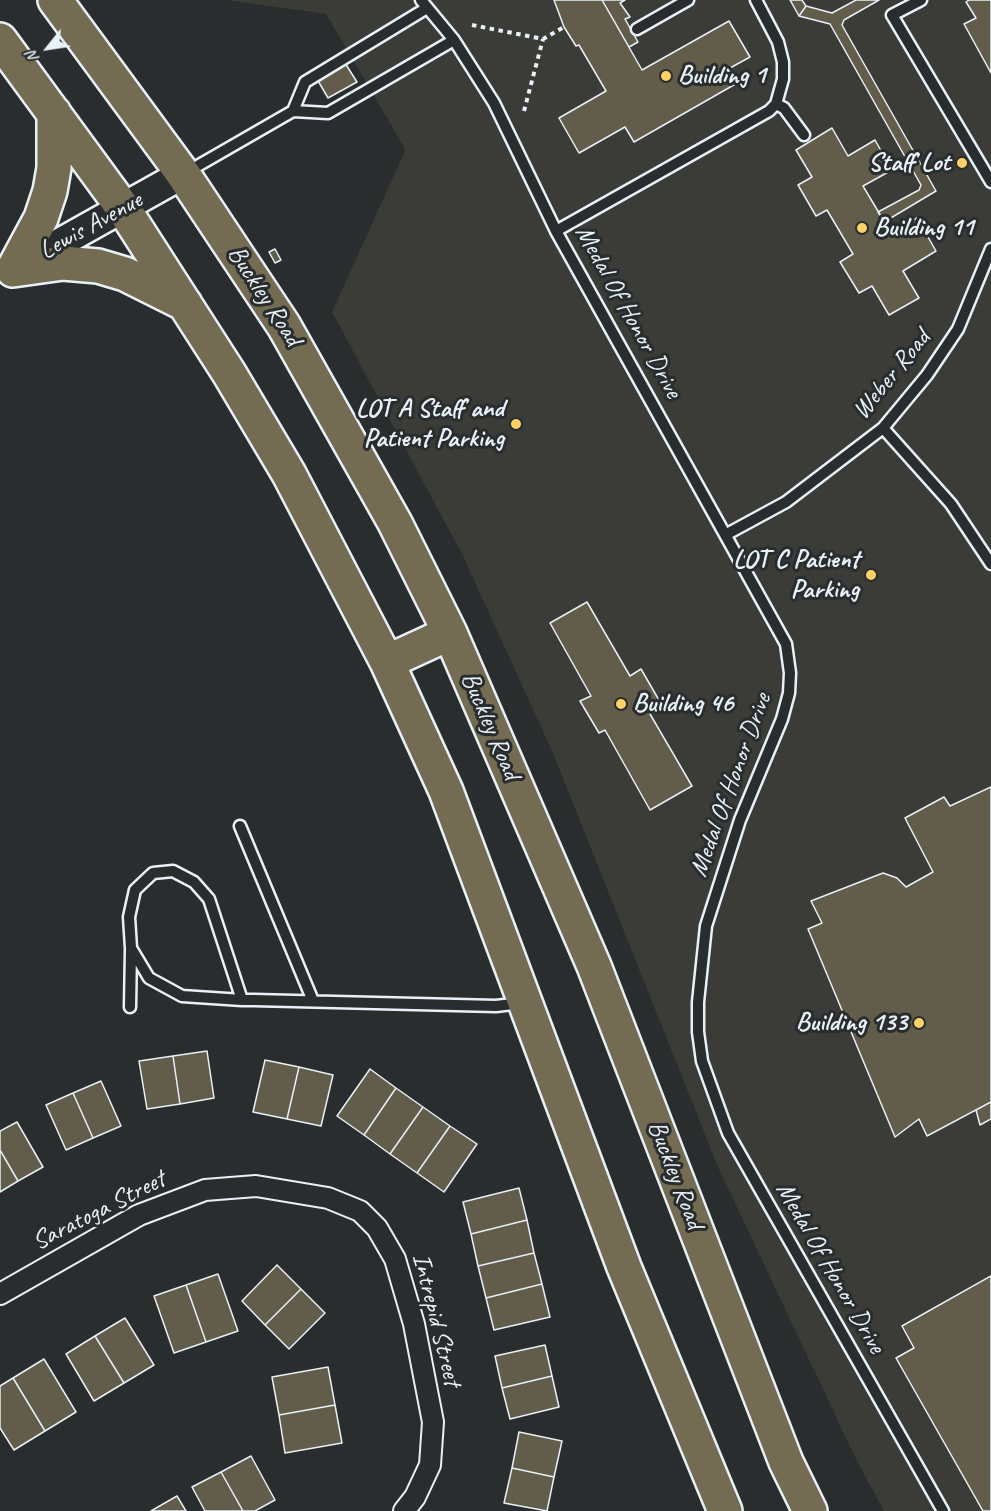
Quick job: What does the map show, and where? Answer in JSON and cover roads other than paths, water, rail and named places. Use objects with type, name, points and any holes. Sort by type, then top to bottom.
[{"type":"highway","name":"Buckley Road","points":[[55,0],[183,174],[284,326],[395,523],[450,633],[594,966],[786,1462],[810,1511]]},
{"type":"highway","points":[[0,40],[123,208],[186,304],[289,474],[387,662],[446,791],[624,1267],[725,1511]]},
{"type":"highway","points":[[6,273],[41,218],[50,190],[54,168],[54,113]]},
{"type":"highway","points":[[6,273],[63,263],[98,266],[125,274],[186,304]]},
{"type":"highway","points":[[387,662],[450,633]]},
{"type":"main road","name":"Lewis Avenue","points":[[6,273],[183,174]]},
{"type":"street","name":"Saratoga Street","points":[[0,1294],[139,1215],[205,1190],[256,1186],[298,1193]]},
{"type":"street","name":"Intrepid Street","points":[[298,1193],[328,1198],[360,1211],[377,1228],[395,1259],[414,1324],[433,1422],[430,1466],[415,1497],[404,1511]]},
{"type":"lane","points":[[638,29],[688,0]]},
{"type":"lane","points":[[556,231],[769,111],[776,104],[783,80],[783,62],[778,42],[756,0]]},
{"type":"lane","points":[[921,0],[892,15],[991,182]]},
{"type":"lane","points":[[293,111],[305,82],[424,4]]},
{"type":"lane","name":"Medal Of Honor Drive","points":[[424,4],[454,40],[494,103],[556,231],[727,534],[786,644],[790,673],[789,693],[782,719],[740,820],[706,926],[698,1002],[698,1032],[702,1061],[728,1133],[943,1511]]},
{"type":"lane","points":[[183,174],[293,111],[328,113],[454,40]]},
{"type":"lane","points":[[776,104],[784,108],[804,135]]},
{"type":"lane","name":"Weber Road","points":[[727,534],[786,502],[883,428],[927,375],[958,329],[991,249]]},
{"type":"lane","points":[[883,428],[951,504],[991,564]]},
{"type":"lane","points":[[240,826],[314,1001]]},
{"type":"lane","points":[[129,1007],[131,948],[129,916],[135,890],[153,873],[173,871],[194,882],[209,899],[242,1000]]},
{"type":"lane","points":[[131,948],[148,978],[182,996],[242,1000],[496,1006],[525,1003]]},
{"type":"place","name":"Building 1","points":[[666,76]]},
{"type":"place","name":"Staff Lot","points":[[962,163]]},
{"type":"place","name":"Building 11","points":[[862,228]]},
{"type":"place","name":"LOT A Staff and Patient Parking","points":[[516,424]]},
{"type":"place","name":"LOT C Patient Parking","points":[[871,575]]},
{"type":"place","name":"Building 46","points":[[621,704]]},
{"type":"place","name":"Building 133","points":[[919,1023]]}]
